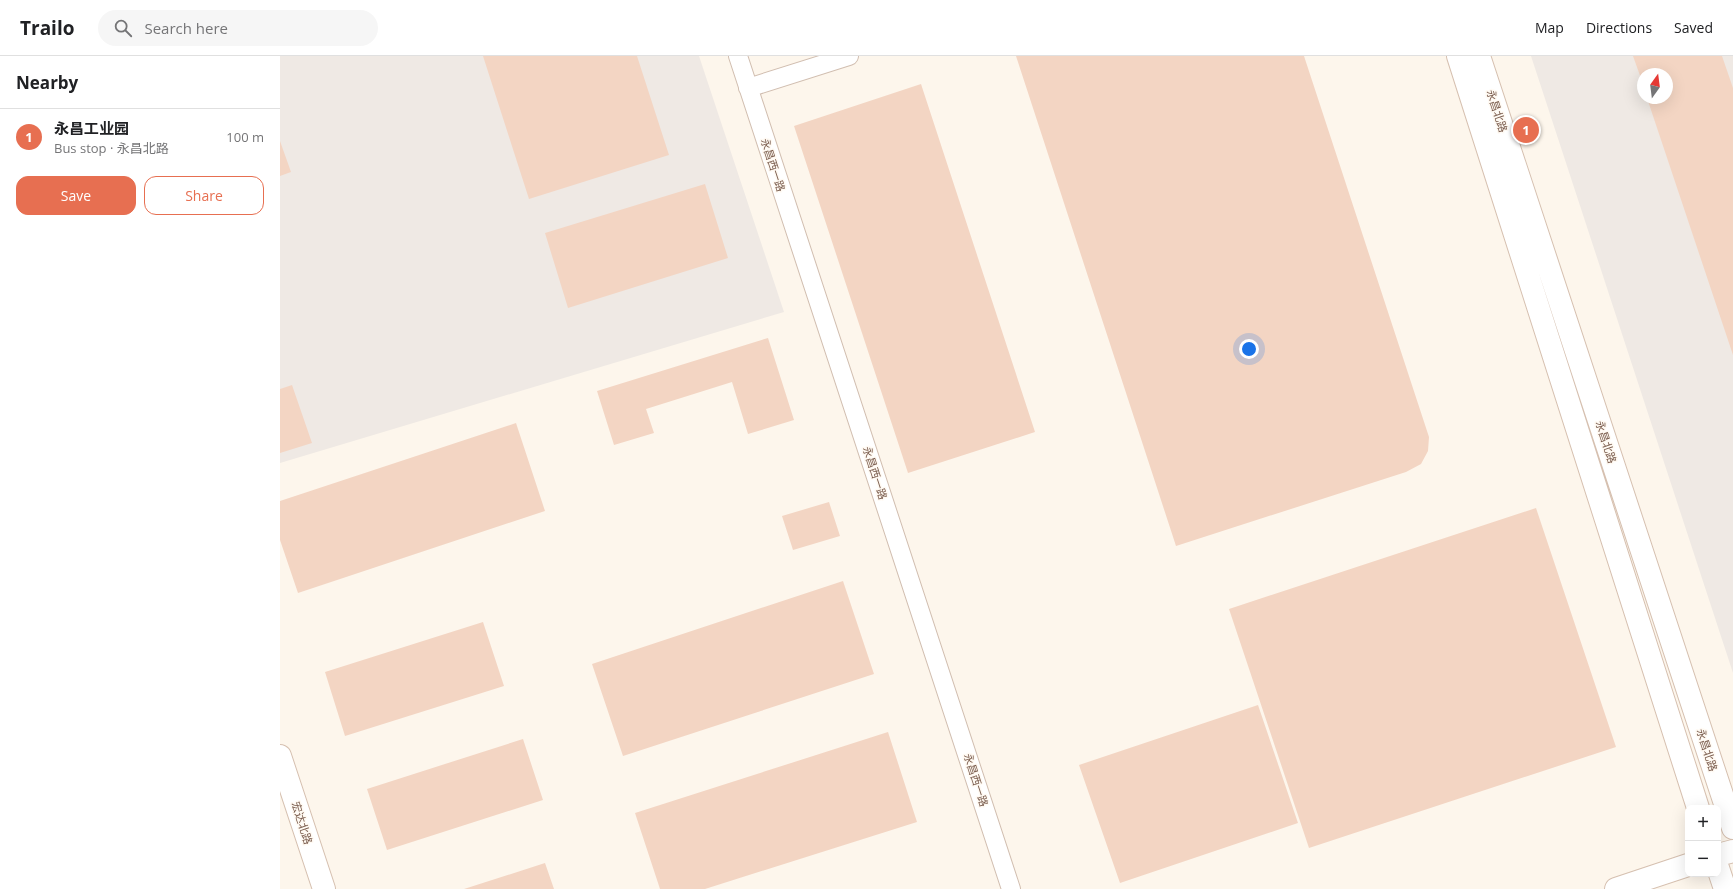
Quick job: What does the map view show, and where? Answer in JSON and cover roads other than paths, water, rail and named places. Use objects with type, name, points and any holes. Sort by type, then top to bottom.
[{"type":"street","name":"永昌西一路","points":[[738,56],[1011,889]]},
{"type":"street","points":[[748,88],[849,56]]},
{"type":"street","name":"永昌北路","points":[[1458,56],[1697,805]]},
{"type":"street","name":"永昌北路","points":[[1479,56],[1733,828]]},
{"type":"street","name":"宏达北路","points":[[280,756],[324,889]]},
{"type":"street","points":[[1721,854],[1733,852]]},
{"type":"street","points":[[1616,889],[1685,866]]},
{"type":"street","points":[[1721,877],[1725,889]]},
{"type":"place","name":"永昌工业园","points":[[1526,130]]}]
